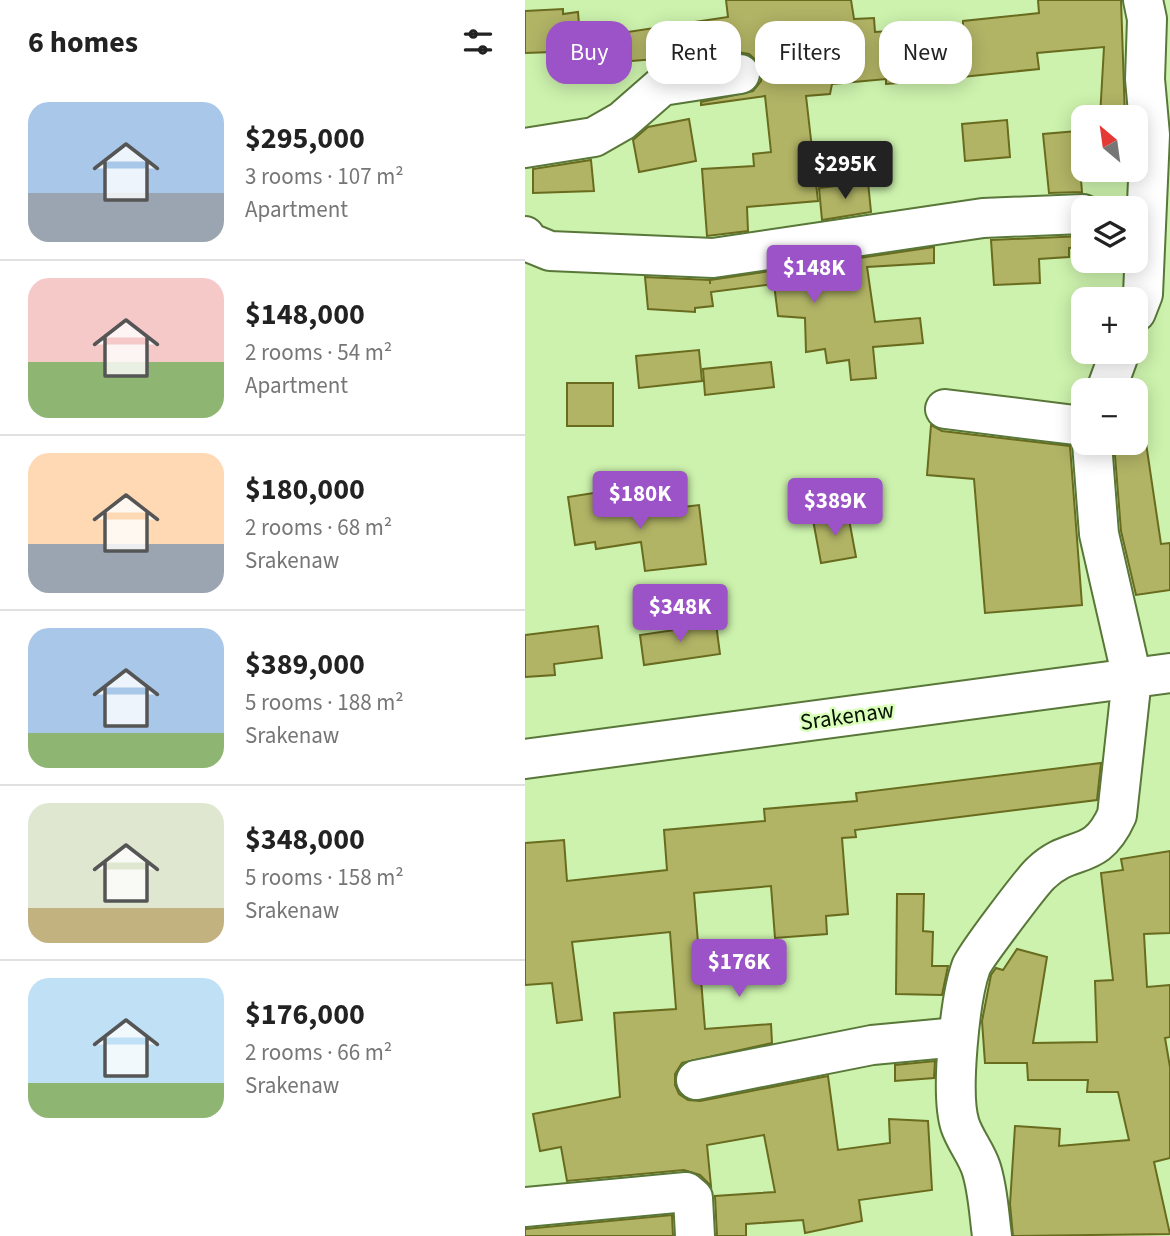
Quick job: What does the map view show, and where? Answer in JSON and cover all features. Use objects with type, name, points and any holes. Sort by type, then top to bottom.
[{"type":"street","points":[[1150,300],[1150,135],[1145,79],[1153,13]]},
{"type":"street","points":[[525,148],[594,137],[622,121],[661,86],[674,84]]},
{"type":"street","points":[[525,236],[528,242],[550,251],[713,258],[983,218],[1071,214]]},
{"type":"street","points":[[945,409],[1071,425]]},
{"type":"street","points":[[992,1236],[981,1169],[960,1124],[956,1077],[958,1037],[971,966],[1040,874],[1074,854],[1096,847],[1110,831],[1117,815],[1132,678],[1099,534],[1094,455]]},
{"type":"street","name":"Srakenaw","points":[[525,759],[1170,673]]},
{"type":"street","points":[[696,1080],[872,1045],[958,1037]]},
{"type":"street","points":[[525,1207],[686,1192],[693,1198],[695,1236]]},
{"type":"building","points":[[726,0],[851,0],[854,19],[874,18],[875,32],[879,32],[879,80],[865,81],[865,21],[755,21],[755,59],[749,54],[741,53],[741,21],[701,21],[728,17]]},
{"type":"building","points":[[1038,0],[1121,0],[1125,105],[1101,105],[1104,47],[1037,53],[1039,69],[972,76],[972,21],[963,21],[1039,13]]},
{"type":"building","points":[[563,9],[563,14],[578,12],[579,21],[546,21],[546,52],[525,53],[525,11]]},
{"type":"building","points":[[646,29],[646,60],[632,61],[632,31]]},
{"type":"building","points":[[759,84],[832,84],[830,94],[806,96],[818,201],[747,207],[748,231],[707,236],[702,169],[754,166],[753,154],[771,152],[765,96],[701,105],[701,102],[753,91]]},
{"type":"building","points":[[689,119],[696,161],[639,172],[633,140],[648,127]]},
{"type":"building","points":[[1007,120],[1010,157],[965,161],[962,124]]},
{"type":"building","points":[[1071,132],[1071,182],[1081,182],[1082,192],[1049,193],[1043,134]]},
{"type":"building","points":[[591,160],[594,191],[533,193],[533,169]]},
{"type":"building","points":[[868,182],[871,212],[822,220],[819,188]]},
{"type":"building","points":[[1071,237],[1071,248],[1069,257],[1039,259],[1040,283],[994,285],[991,240]]},
{"type":"building","points":[[934,247],[934,263],[867,267],[875,322],[920,318],[923,343],[873,347],[876,378],[851,380],[849,360],[827,363],[825,349],[806,352],[805,318],[778,316],[774,284],[711,292],[713,306],[695,308],[695,312],[648,309],[645,277],[710,280]]},
{"type":"building","points":[[699,350],[702,381],[639,388],[636,356]]},
{"type":"building","points":[[771,362],[774,387],[705,395],[703,369]]},
{"type":"building","points":[[567,383],[613,383],[613,426],[567,426]]},
{"type":"building","points":[[931,425],[942,431],[1070,446],[1082,605],[985,613],[974,479],[927,475]]},
{"type":"building","points":[[1115,455],[1148,455],[1161,544],[1170,543],[1170,590],[1136,595],[1121,531]]},
{"type":"building","points":[[613,490],[616,515],[699,505],[706,564],[645,571],[641,542],[596,549],[595,542],[575,545],[568,497]]},
{"type":"building","points":[[848,514],[856,557],[821,563],[813,520]]},
{"type":"building","points":[[716,624],[720,654],[644,665],[640,635]]},
{"type":"building","points":[[598,626],[602,658],[554,664],[555,675],[525,677],[525,635]]},
{"type":"building","points":[[1101,763],[1097,800],[855,830],[856,837],[842,838],[848,914],[826,916],[827,934],[775,938],[771,886],[694,893],[705,1029],[771,1024],[772,1043],[682,1063],[675,1074],[675,1085],[679,1094],[688,1100],[700,1101],[828,1076],[838,1150],[890,1143],[889,1119],[928,1121],[932,1190],[859,1200],[862,1221],[805,1233],[803,1220],[746,1224],[746,1236],[717,1236],[715,1196],[775,1192],[764,1135],[707,1145],[711,1186],[700,1175],[684,1170],[567,1181],[561,1147],[540,1151],[533,1114],[620,1097],[614,1013],[676,1009],[670,932],[572,942],[582,1020],[557,1023],[552,983],[525,985],[525,843],[564,840],[567,881],[667,870],[664,830],[765,821],[764,809],[857,801],[856,793]]},
{"type":"building","points":[[1170,851],[1170,933],[1144,934],[1147,987],[1170,985],[1170,1037],[1165,1038],[1170,1067],[1170,1158],[1154,1162],[1170,1234],[1013,1236],[1010,1204],[1015,1126],[1060,1129],[1059,1146],[1129,1140],[1118,1092],[1087,1092],[1088,1080],[1028,1080],[1027,1063],[985,1063],[982,1021],[991,975],[996,968],[1003,970],[1017,949],[1047,957],[1033,1043],[1097,1042],[1095,981],[1113,980],[1101,873],[1123,870],[1121,859]]},
{"type":"building","points":[[897,894],[924,894],[923,931],[933,932],[932,966],[948,966],[942,995],[896,994]]},
{"type":"building","points":[[935,1061],[934,1078],[895,1081],[895,1065]]},
{"type":"building","points":[[672,1215],[673,1236],[525,1236],[525,1229]]}]
